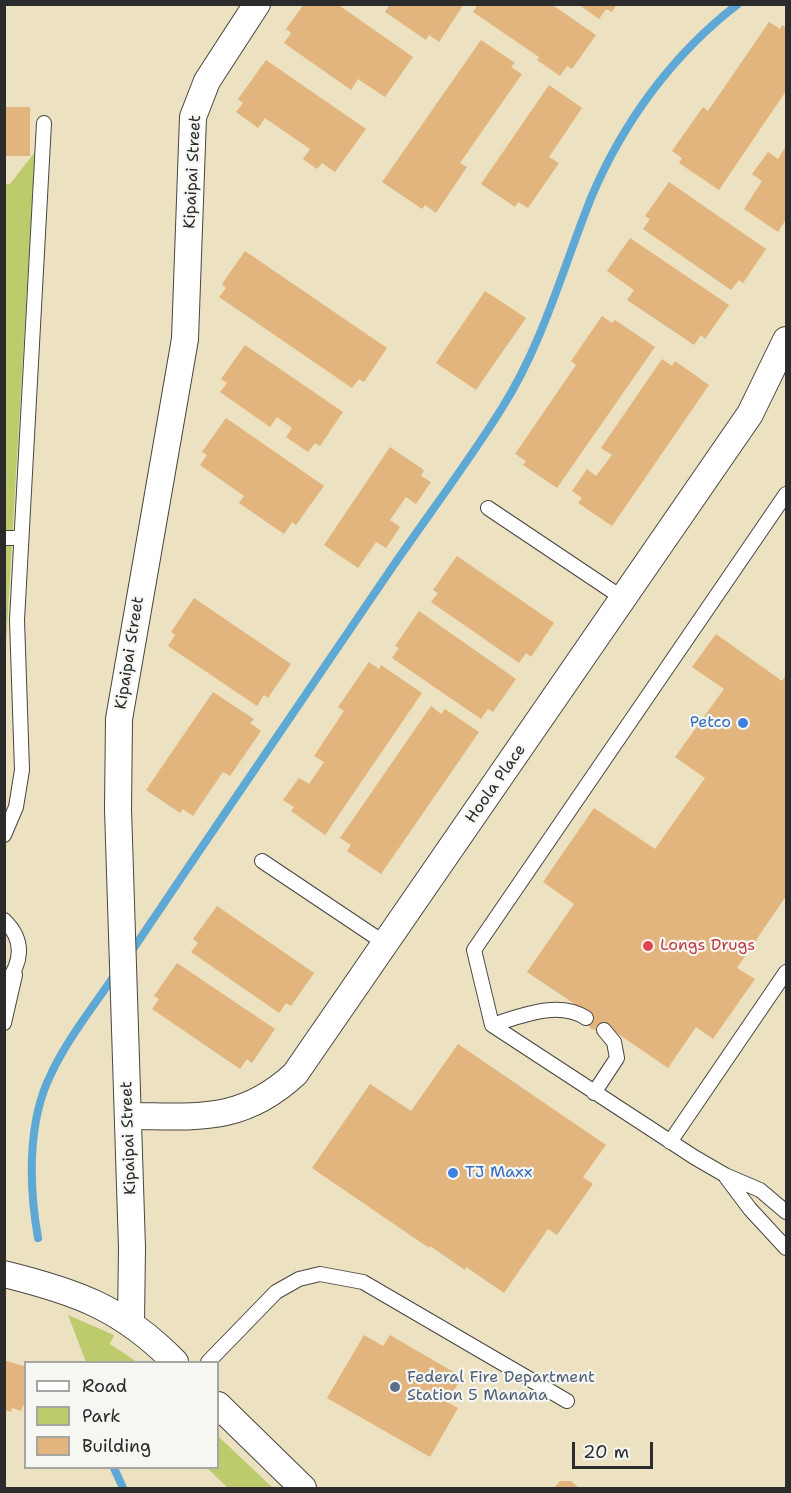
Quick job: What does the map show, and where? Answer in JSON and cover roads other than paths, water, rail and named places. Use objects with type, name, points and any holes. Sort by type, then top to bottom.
[{"type":"street","name":"Kipaipai Street","points":[[131,1322],[132,1248],[118,809],[118,719],[185,339],[193,117],[207,81],[256,4]]},
{"type":"street","name":"Hoola Place","points":[[128,1116],[216,1114],[240,1109],[267,1097],[295,1074],[750,414],[786,340]]},
{"type":"street","points":[[4,1274],[46,1284],[89,1300],[131,1322],[174,1361]]},
{"type":"street","points":[[219,1406],[303,1488]]},
{"type":"lane","points":[[4,835],[16,807],[22,770],[11,620],[21,538],[44,123]]},
{"type":"lane","points":[[786,494],[474,950],[492,1025],[670,1142],[725,1175],[760,1190],[786,1212]]},
{"type":"lane","points":[[488,507],[624,599]]},
{"type":"lane","points":[[4,538],[21,538]]},
{"type":"lane","points":[[262,861],[386,944]]},
{"type":"lane","points":[[4,920],[18,939],[20,951],[4,1023]]},
{"type":"lane","points":[[4,986],[15,972]]},
{"type":"lane","points":[[670,1142],[786,972]]},
{"type":"lane","points":[[492,1025],[527,1014],[556,1009],[586,1018]]},
{"type":"lane","points":[[594,1093],[617,1058],[614,1042],[604,1030]]},
{"type":"lane","points":[[725,1175],[750,1209],[786,1248]]},
{"type":"lane","points":[[209,1361],[276,1292],[309,1276],[320,1274],[340,1276],[363,1282],[567,1401]]},
{"type":"waterway","points":[[129,955],[502,408],[541,331],[591,198],[634,116],[671,67],[714,24],[738,4]]},
{"type":"waterway","points":[[38,1238],[33,1198],[32,1155],[43,1093],[65,1048],[116,973]]},
{"type":"waterway","points":[[114,1469],[123,1488]]},
{"type":"place","name":"Petco","points":[[743,723]]},
{"type":"place","name":"Longs Drugs","points":[[648,946]]},
{"type":"place","name":"TJ Maxx","points":[[453,1173]]},
{"type":"place","name":"Federal Fire Department Station 5 Manana","points":[[395,1387]]}]
